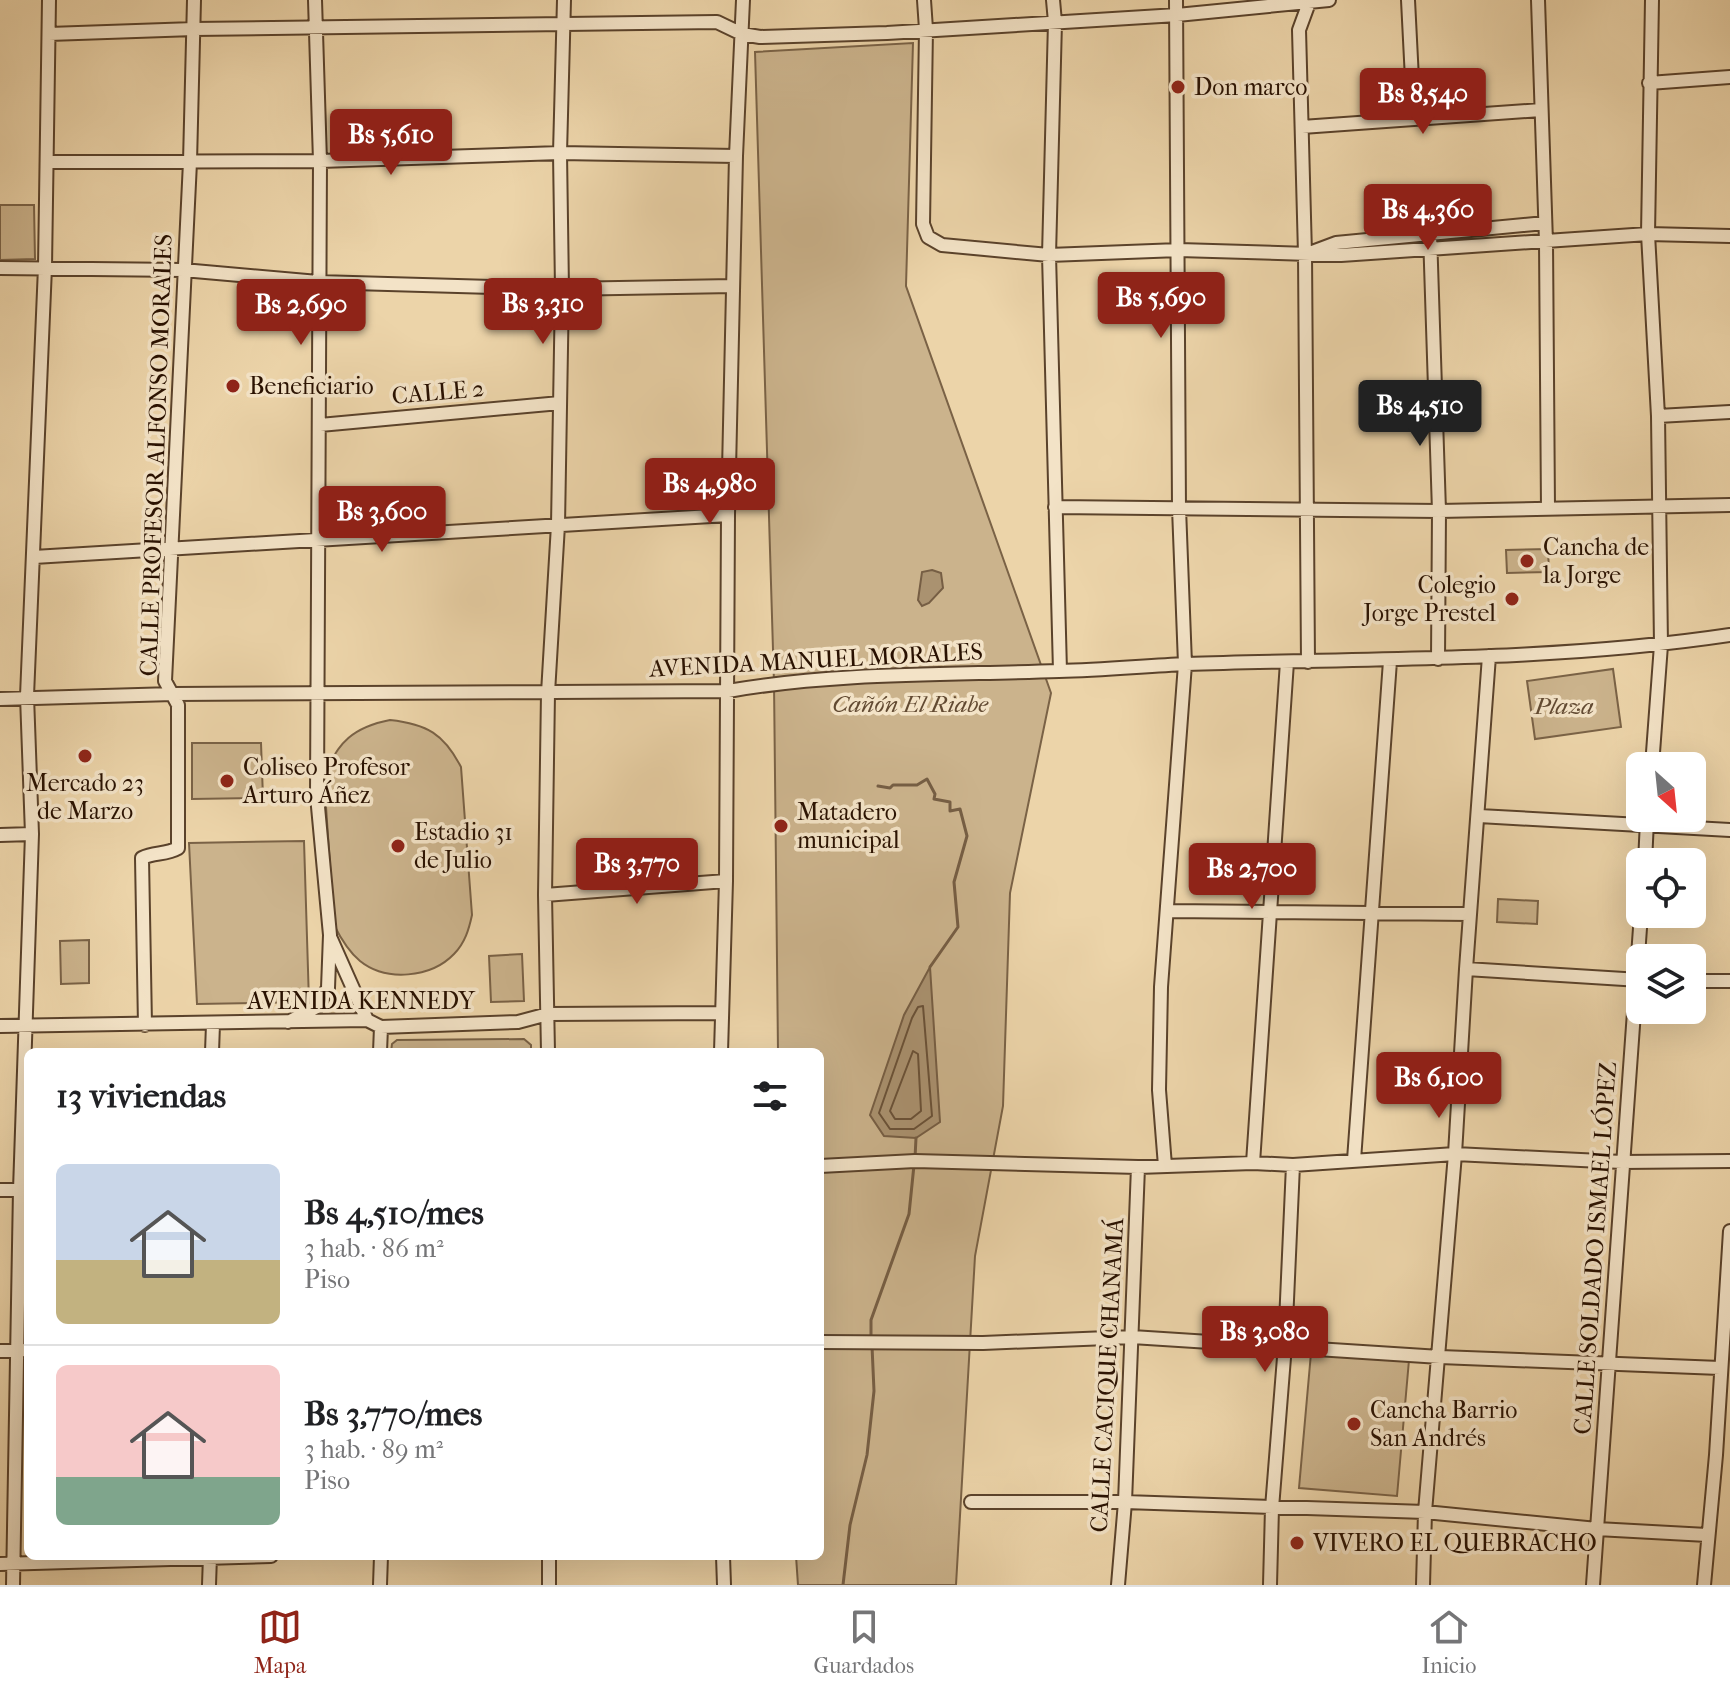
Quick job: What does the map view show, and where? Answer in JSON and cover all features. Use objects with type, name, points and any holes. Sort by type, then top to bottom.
[{"type":"street","points":[[27,1048],[32,834],[27,696],[45,267],[49,0]]},
{"type":"street","name":"CALLE PROFESOR ALFONSO MORALES","points":[[145,1025],[142,858],[150,854],[170,853],[178,848],[178,705],[165,681],[190,162],[194,0]]},
{"type":"street","points":[[288,1022],[317,1007],[328,988],[330,935],[317,796],[320,161],[315,0]]},
{"type":"street","points":[[548,1048],[545,895],[548,693],[558,525],[564,0]]},
{"type":"street","points":[[721,1048],[726,881],[728,515],[736,156],[743,0]]},
{"type":"street","points":[[924,0],[923,224],[928,237],[942,245],[1049,255],[1179,250],[1305,254],[1432,251],[1648,234],[1730,236]]},
{"type":"street","points":[[1053,0],[1049,255],[1060,671]]},
{"type":"street","points":[[1165,1166],[1159,1090],[1161,987],[1185,664],[1179,508],[1176,0]]},
{"type":"street","points":[[49,34],[717,22],[742,34],[760,37],[887,33],[1177,15],[1329,0]]},
{"type":"street","points":[[1408,0],[1414,119]]},
{"type":"street","points":[[1538,0],[1546,242],[1548,509]]},
{"type":"street","points":[[1652,0],[1648,234],[1658,416],[1661,645],[1653,752]]},
{"type":"street","points":[[1308,662],[1305,254],[1299,30],[1310,1]]},
{"type":"street","points":[[1649,83],[1730,77]]},
{"type":"street","points":[[1302,127],[1541,110]]},
{"type":"street","points":[[47,162],[320,161],[560,153],[736,156]]},
{"type":"street","points":[[1305,254],[1336,243],[1545,223]]},
{"type":"street","points":[[1430,234],[1439,511],[1438,659]]},
{"type":"street","points":[[0,268],[183,270],[318,282],[562,289],[733,286]]},
{"type":"street","name":"CALLE 2","points":[[320,425],[560,403]]},
{"type":"street","points":[[1658,416],[1730,412]]},
{"type":"street","points":[[1055,507],[1439,511],[1730,505]]},
{"type":"street","points":[[34,557],[728,515]]},
{"type":"street","name":"AVENIDA MANUEL MORALES","points":[[0,699],[173,694],[728,691],[774,683],[866,675],[1438,659],[1661,645],[1730,635]]},
{"type":"street","points":[[1423,1585],[1425,1512],[1440,1357],[1489,656]]},
{"type":"street","points":[[1354,1160],[1390,661]]},
{"type":"street","points":[[1253,1163],[1287,662]]},
{"type":"street","points":[[1479,816],[1626,821]]},
{"type":"street","points":[[1706,828],[1730,830]]},
{"type":"street","points":[[0,835],[32,834]]},
{"type":"street","points":[[545,895],[726,881]]},
{"type":"street","points":[[1169,911],[1470,914]]},
{"type":"street","points":[[330,935],[367,1020]]},
{"type":"street","points":[[1466,969],[1626,979]]},
{"type":"street","points":[[1706,981],[1730,981]]},
{"type":"street","name":"AVENIDA KENNEDY","points":[[0,1026],[367,1020],[381,1027],[518,1022],[548,1014],[721,1013]]},
{"type":"street","points":[[212,1048],[213,1024]]},
{"type":"street","name":"CALLE SOLDADO ISMAEL LÓPEZ","points":[[1593,1585],[1634,1024]]},
{"type":"street","points":[[380,1048],[381,1027]]},
{"type":"street","points":[[824,1166],[915,1161],[1138,1167],[1253,1163],[1293,1165],[1455,1154],[1622,1162],[1730,1161]]},
{"type":"street","points":[[1270,1585],[1293,1165]]},
{"type":"street","name":"CALLE CACIQUE CHANAMÁ","points":[[1118,1585],[1125,1502],[1138,1167]]},
{"type":"street","points":[[0,1190],[24,1190],[23,1350],[7,1564],[13,1585]]},
{"type":"street","points":[[1704,1585],[1716,1455],[1720,1368],[1726,1351],[1730,1231]]},
{"type":"street","points":[[824,1342],[983,1343],[1132,1337],[1440,1357],[1720,1368]]},
{"type":"street","points":[[0,1351],[23,1350]]},
{"type":"street","points":[[971,1502],[1125,1502],[1425,1512],[1597,1529],[1707,1535]]},
{"type":"street","points":[[7,1564],[123,1560]]},
{"type":"street","points":[[209,1585],[210,1560]]},
{"type":"street","points":[[380,1585],[381,1560]]},
{"type":"street","points":[[549,1560],[549,1585]]},
{"type":"street","points":[[723,1560],[724,1585]]},
{"type":"green space","name":"Cañón El Riabe","points":[[913,43],[906,286],[1051,693],[1010,893],[1003,1106],[975,1256],[956,1585],[798,1585],[796,1560],[824,1560],[824,1048],[778,1048],[774,683],[755,52]]},
{"type":"green space","points":[[0,205],[34,205],[35,259],[0,260]]},
{"type":"green space","name":"Cancha de la Jorge","points":[[1548,549],[1549,572],[1507,573],[1506,550]]},
{"type":"green space","name":"Plaza","points":[[1613,669],[1621,727],[1535,739],[1527,681]]},
{"type":"green space","name":"Estadio 31 de Julio","points":[[390,720],[414,724],[433,733],[448,746],[461,767],[472,915],[466,936],[454,954],[433,968],[408,974],[382,972],[360,961],[334,925],[324,777],[335,754],[348,738],[366,727]]},
{"type":"green space","name":"Coliseo Profesor Arturo Áñez","points":[[192,743],[261,743],[263,798],[192,799]]},
{"type":"green space","points":[[304,841],[309,1002],[197,1004],[189,843]]},
{"type":"green space","points":[[1498,899],[1538,901],[1537,924],[1497,922]]},
{"type":"green space","points":[[89,940],[89,983],[61,984],[60,941]]},
{"type":"green space","points":[[522,954],[524,1001],[491,1002],[489,956]]},
{"type":"green space","points":[[524,1039],[531,1048],[392,1048],[397,1040]]},
{"type":"green space","name":"Cancha Barrio San Andrés","points":[[1311,1353],[1409,1360],[1397,1496],[1299,1488]]},
{"type":"water","points":[[932,570],[941,573],[943,588],[922,606],[918,600],[922,572]]},
{"type":"water","points":[[930,967],[940,1122],[916,1138],[884,1136],[870,1115],[904,1015]]},
{"type":"waterway","points":[[878,786],[917,785],[927,779],[935,794],[934,799],[950,802],[950,811],[960,809],[967,836],[954,882],[958,927],[930,967]]},
{"type":"waterway","points":[[915,1158],[916,1138]]},
{"type":"waterway","points":[[871,1339],[871,1320],[909,1214],[914,1165]]},
{"type":"waterway","points":[[843,1585],[850,1525],[867,1455],[874,1391],[872,1346]]},
{"type":"place","name":"Don marco","points":[[1178,87]]},
{"type":"place","name":"Beneficiario","points":[[233,386]]},
{"type":"place","name":"Cancha de la Jorge","points":[[1527,561]]},
{"type":"place","name":"Colegio Jorge Prestel","points":[[1512,599]]},
{"type":"place","name":"Mercado 23 de Marzo","points":[[85,756]]},
{"type":"place","name":"Coliseo Profesor Arturo Áñez","points":[[227,781]]},
{"type":"place","name":"Matadero municipal","points":[[781,826]]},
{"type":"place","name":"Estadio 31 de Julio","points":[[398,846]]},
{"type":"place","name":"Cancha Barrio San Andrés","points":[[1354,1424]]},
{"type":"place","name":"VIVERO EL QUEBRACHO","points":[[1297,1543]]}]
